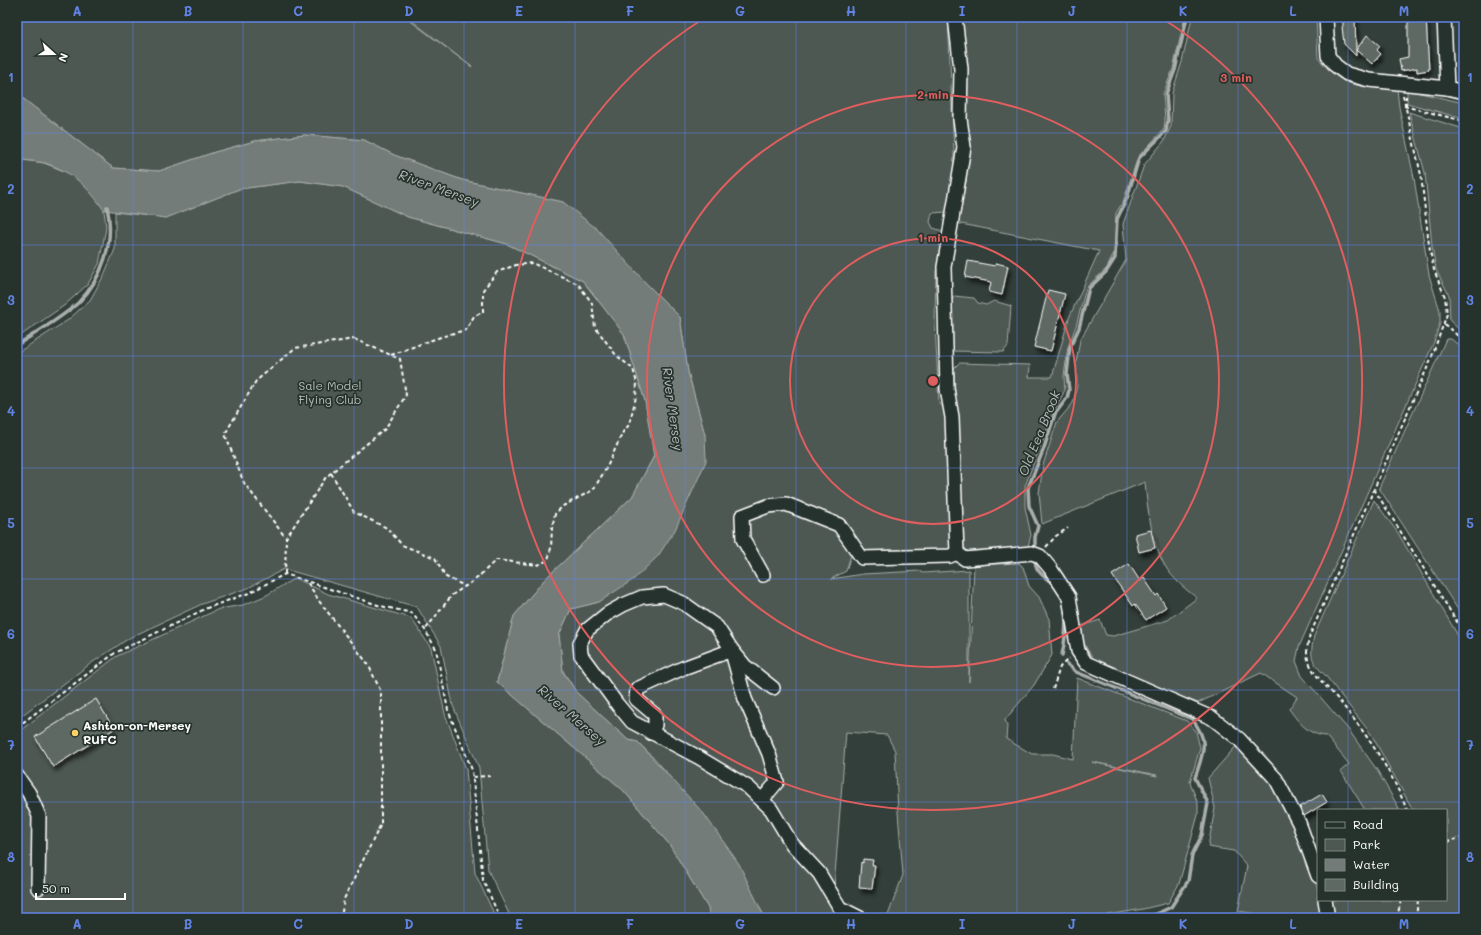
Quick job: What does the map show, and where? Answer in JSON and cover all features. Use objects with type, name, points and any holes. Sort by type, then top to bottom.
[{"type":"street","points":[[955,17],[960,69],[960,119],[964,147],[944,267],[946,389],[952,417],[957,553]]},
{"type":"street","points":[[1326,17],[1328,56],[1336,66],[1347,74],[1369,80],[1447,88],[1464,92]]},
{"type":"street","points":[[1444,17],[1447,88]]},
{"type":"street","points":[[763,575],[743,539],[742,516],[768,506],[786,504],[839,525],[862,558],[950,556],[957,553]]},
{"type":"street","points":[[957,553],[965,559],[1032,553],[1040,556],[1050,568],[1069,597],[1079,653],[1086,663],[1103,672],[1212,718],[1239,739],[1276,779],[1298,822],[1317,873]]},
{"type":"street","points":[[773,688],[745,666],[732,650],[717,627],[683,603],[664,595],[642,597],[607,614],[587,630],[580,643],[581,655],[616,704],[632,722],[748,787],[771,809],[792,844],[819,873],[840,908],[860,918]]},
{"type":"street","points":[[651,733],[655,725],[655,715],[636,699],[637,689],[682,668],[732,650]]},
{"type":"street","points":[[732,650],[746,699],[769,754],[777,782],[762,800]]},
{"type":"street","points":[[17,776],[29,793],[40,816],[38,888]]},
{"type":"street","points":[[1325,901],[1328,918]]},
{"type":"path","points":[[1404,83],[1404,106],[1421,175],[1428,245],[1434,270],[1445,297],[1447,314],[1431,359],[1310,635],[1307,651],[1308,661],[1314,672],[1340,701],[1372,743],[1399,790],[1407,809]]},
{"type":"path","points":[[1404,106],[1464,121]]},
{"type":"path","points":[[390,355],[435,340],[441,335],[466,330],[474,316],[483,312],[483,290],[497,272],[516,265],[532,263],[578,284],[592,303],[595,328],[616,355],[633,369],[637,384],[636,397],[629,425],[623,432],[607,467],[593,490],[563,506],[556,514],[552,528],[551,548],[548,560],[538,566],[496,560],[475,580],[452,595],[425,630]]},
{"type":"path","points":[[1444,324],[1464,342]]},
{"type":"path","points":[[285,574],[286,538],[326,477],[385,429],[406,395],[400,359],[354,339],[294,348],[256,381],[225,434],[244,483],[286,538]]},
{"type":"path","points":[[331,473],[354,512],[387,528],[402,545],[435,558],[446,577],[465,586]]},
{"type":"path","points":[[1374,490],[1464,633]]},
{"type":"path","points":[[1040,556],[1042,551],[1056,536],[1068,528]]},
{"type":"path","points":[[17,727],[115,653],[207,608],[249,593],[285,574],[381,606],[412,613],[425,630],[436,649],[448,710],[472,770],[483,880],[500,918]]},
{"type":"path","points":[[307,582],[319,601],[368,664],[381,692],[381,824],[344,899],[341,918]]},
{"type":"path","points":[[1053,689],[1060,667],[1067,659],[1079,653]]},
{"type":"path","points":[[472,777],[490,776]]},
{"type":"path","points":[[1447,842],[1464,837]]},
{"type":"path","points":[[1397,918],[1400,901]]},
{"type":"path","points":[[1416,918],[1418,901]]},
{"type":"path","points":[[1456,918],[1464,908]]},
{"type":"path","points":[[1234,917],[1242,918]]},
{"type":"green space","points":[[17,17],[405,17],[472,67],[407,17],[948,17],[954,171],[946,212],[932,213],[930,222],[933,228],[943,231],[936,272],[935,324],[939,404],[946,409],[950,552],[872,554],[862,549],[852,552],[846,571],[831,579],[863,574],[920,571],[923,573],[969,570],[969,682],[974,565],[1019,563],[1023,567],[1029,586],[1039,597],[1049,619],[1052,655],[1034,685],[1005,720],[1007,726],[1006,739],[1032,754],[1053,754],[1073,759],[1077,678],[1187,721],[1196,731],[1200,748],[1190,782],[1198,804],[1198,815],[1179,884],[1168,903],[1108,915],[1105,918],[887,918],[903,875],[895,751],[887,735],[846,732],[834,888],[856,918],[766,918],[665,770],[638,742],[628,740],[577,693],[563,671],[559,635],[571,609],[599,602],[705,435],[688,372],[680,317],[563,202],[462,180],[394,155],[364,140],[305,135],[255,141],[215,152],[159,171],[113,168],[17,94]],"holes":[[[1092,762],[1157,775],[1157,776]]]},
{"type":"green space","points":[[960,17],[1185,17],[1173,69],[1163,94],[1165,120],[1164,129],[1138,157],[1123,202],[1116,213],[1114,253],[1107,268],[1086,288],[1076,326],[1068,347],[1064,376],[1065,390],[1054,411],[1025,486],[1025,507],[1031,535],[1027,550],[971,554],[961,544],[954,368],[959,363],[1030,365],[1029,377],[1052,377],[1069,318],[1099,251],[956,223],[966,182],[968,147]]},
{"type":"green space","points":[[1192,17],[1316,17],[1318,58],[1333,74],[1344,81],[1356,85],[1397,89],[1399,107],[1414,178],[1429,275],[1440,311],[1440,323],[1434,342],[1299,647],[1296,661],[1302,676],[1348,729],[1377,770],[1399,809],[1364,809],[1341,771],[1349,764],[1326,736],[1309,731],[1289,709],[1297,697],[1261,673],[1198,703],[1123,675],[1095,661],[1082,639],[1081,626],[1100,620],[1106,635],[1113,636],[1168,620],[1197,598],[1175,579],[1168,571],[1160,557],[1153,536],[1145,482],[1042,524],[1039,493],[1043,465],[1057,422],[1073,403],[1077,385],[1076,362],[1080,340],[1126,260],[1123,224],[1144,165],[1164,141],[1171,126],[1172,93],[1182,62]]},
{"type":"green space","points":[[1407,90],[1464,103],[1464,119],[1407,103]]},
{"type":"green space","points":[[1409,112],[1464,129],[1464,334],[1450,321],[1449,295],[1436,270],[1432,246],[1425,173]]},
{"type":"green space","points":[[17,159],[44,163],[71,174],[91,191],[104,210],[106,228],[99,264],[88,284],[65,305],[17,338]]},
{"type":"green space","name":"Sale Model Flying Club","points":[[300,181],[343,187],[408,217],[507,244],[583,281],[624,334],[645,401],[654,456],[632,497],[545,579],[514,616],[497,682],[623,790],[669,844],[708,908],[710,918],[511,918],[488,870],[479,768],[453,706],[441,646],[417,607],[284,569],[248,588],[202,604],[131,637],[90,664],[17,719],[17,353],[68,320],[90,300],[104,275],[115,249],[115,212],[166,218],[239,189]]},
{"type":"green space","points":[[954,296],[974,298],[978,303],[986,305],[994,301],[1011,306],[1008,346],[1003,352],[950,351],[949,307]]},
{"type":"green space","points":[[1446,339],[1451,339],[1460,346],[1464,353],[1464,619],[1379,488]]},
{"type":"green space","points":[[1374,500],[1398,533],[1464,646],[1464,918],[1335,918],[1331,901],[1447,901],[1447,809],[1412,809],[1371,734],[1325,675],[1316,666],[1312,657],[1314,636]]},
{"type":"green space","points":[[295,578],[328,594],[411,618],[431,648],[445,714],[466,769],[475,873],[496,918],[17,918],[17,733],[117,656],[219,609],[243,605],[265,596]]},
{"type":"green space","points":[[1238,744],[1276,786],[1300,836],[1317,884],[1317,901],[1321,901],[1322,918],[1282,918],[1238,911],[1247,866],[1234,851],[1208,847],[1215,808],[1208,778]]},
{"type":"water","name":"River Mersey","points":[[17,94],[113,168],[159,171],[215,152],[255,141],[305,135],[364,140],[394,155],[462,180],[563,202],[597,229],[645,282],[680,317],[688,372],[705,435],[706,461],[675,530],[658,556],[634,579],[599,602],[571,609],[559,635],[563,672],[577,693],[628,740],[638,742],[704,814],[739,864],[766,918],[710,918],[708,908],[669,844],[623,790],[497,682],[514,616],[545,579],[632,497],[654,456],[645,401],[624,334],[583,281],[507,244],[408,217],[343,187],[300,181],[239,189],[166,218],[104,210],[86,187],[64,171],[45,163],[17,159]]},
{"type":"building","points":[[1343,17],[1355,17],[1356,56],[1344,44],[1342,27]]},
{"type":"building","points":[[1413,17],[1426,17],[1429,70],[1417,72],[1417,68],[1401,71],[1399,59],[1408,57],[1408,22],[1413,21]]},
{"type":"building","points":[[1367,35],[1380,46],[1377,50],[1381,54],[1372,64],[1356,50]]},
{"type":"building","points":[[968,261],[995,266],[996,263],[1008,266],[1002,295],[989,292],[991,282],[965,277]]},
{"type":"building","points":[[1048,290],[1065,294],[1051,351],[1034,347]]},
{"type":"building","points":[[1151,530],[1155,548],[1139,552],[1135,534]]},
{"type":"building","points":[[1129,564],[1140,581],[1144,578],[1156,596],[1158,594],[1166,607],[1146,620],[1135,604],[1133,606],[1112,575]]},
{"type":"building","name":"Ashton-on-Mersey RUFC","points":[[96,699],[114,729],[53,767],[35,737]]},
{"type":"building","points":[[1322,794],[1327,802],[1304,816],[1300,807]]},
{"type":"building","points":[[863,859],[873,860],[872,865],[875,865],[872,889],[859,888],[861,862],[863,863]]},
{"type":"waterway","name":"Old Eea Brook","points":[[1035,550],[1035,537],[1038,526],[1029,506],[1028,488],[1044,448],[1055,414],[1067,398],[1069,390],[1067,374],[1070,347],[1079,328],[1089,288],[1106,272],[1115,258],[1117,219],[1127,198],[1139,158],[1166,131],[1168,120],[1166,94],[1175,70],[1187,17]]},
{"type":"waterway","points":[[17,345],[71,309],[87,293],[100,271],[108,246],[109,220],[107,207]]},
{"type":"waterway","name":"Old Eea Brook","points":[[1035,557],[1035,563],[1040,573],[1056,587],[1064,605],[1066,622],[1062,655]]},
{"type":"waterway","name":"Old Eea Brook","points":[[1067,664],[1076,672],[1192,719],[1201,734],[1203,747],[1195,778],[1208,803],[1202,835],[1192,855],[1188,881],[1171,907],[1148,918]]},
{"type":"place","name":"Ashton-on-Mersey RUFC","points":[[75,733]]}]
